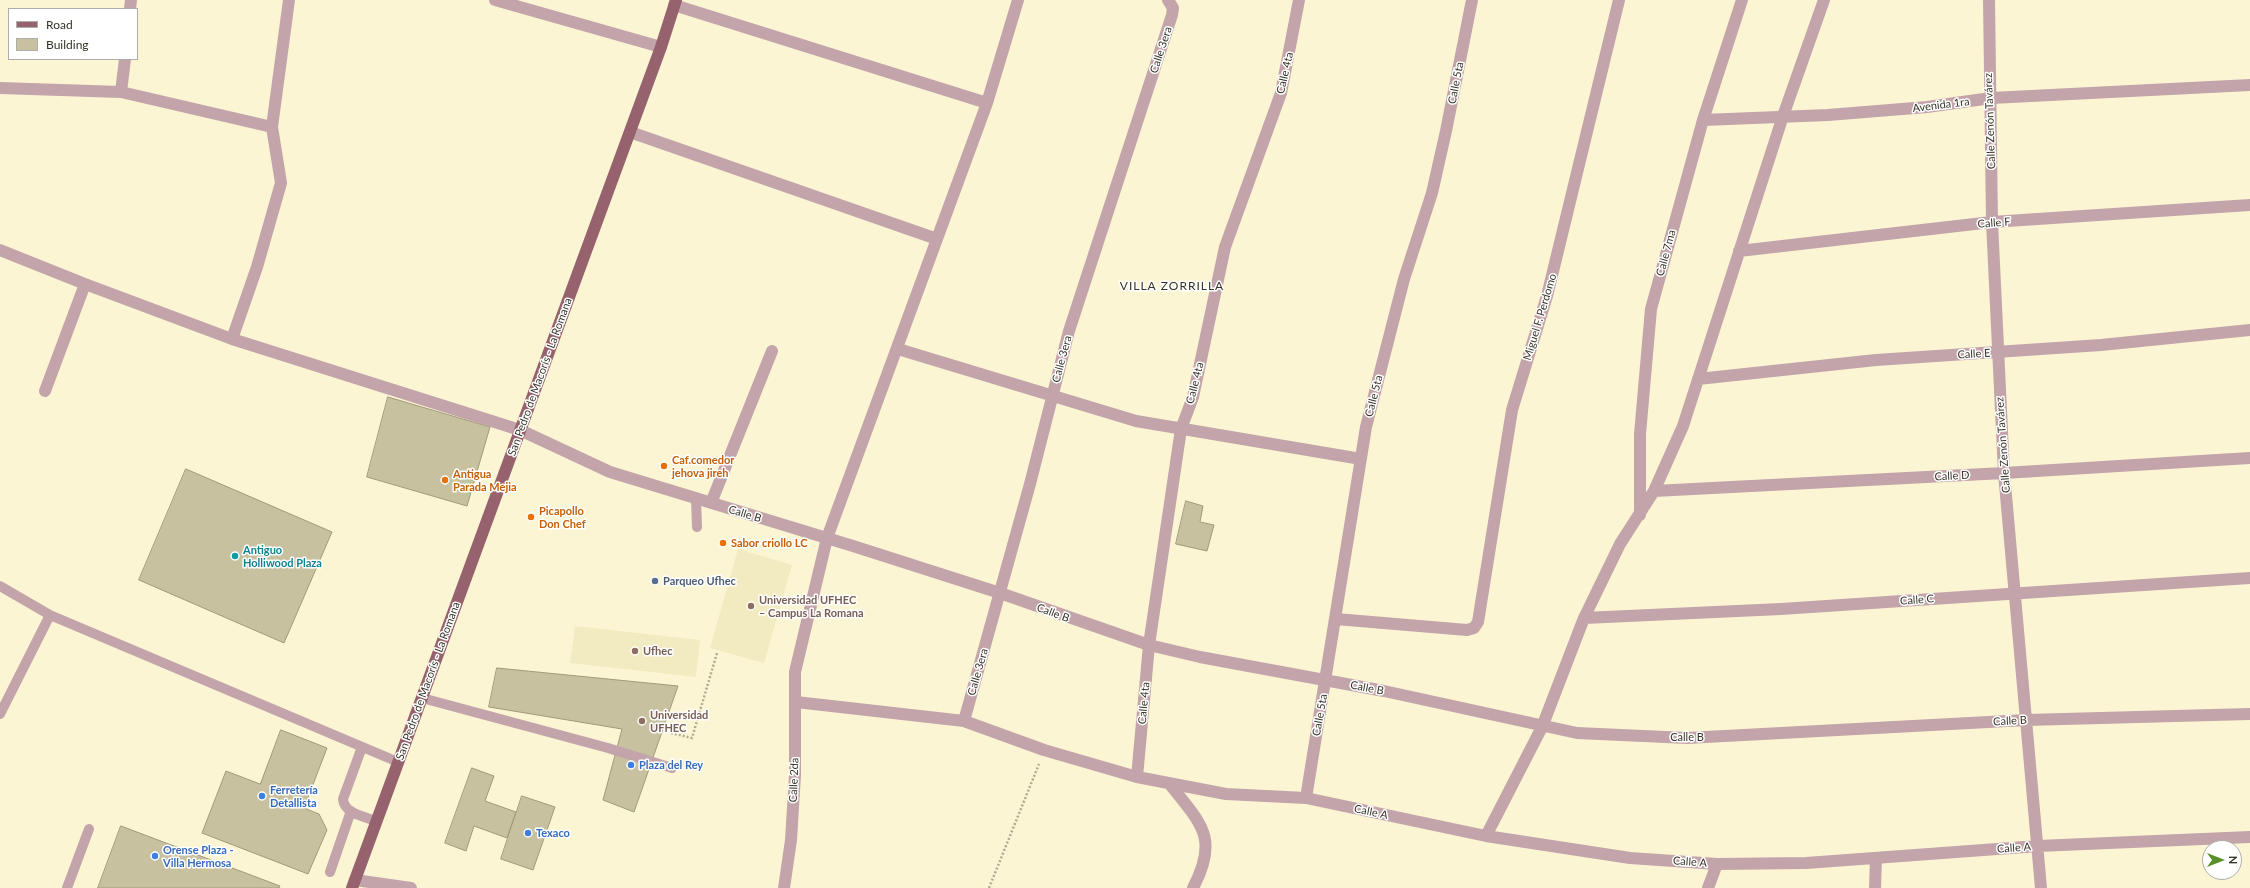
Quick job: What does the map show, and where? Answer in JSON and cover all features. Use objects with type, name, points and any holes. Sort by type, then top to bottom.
[{"type":"main road","name":"San Pedro de Macorís - La Romana","points":[[353,884],[630,132],[661,47],[675,2]]},
{"type":"street","points":[[232,339],[257,267],[281,183],[272,127],[289,0]]},
{"type":"street","points":[[495,0],[661,47]]},
{"type":"street","name":"Calle 2da","points":[[784,888],[791,840],[795,776],[795,672],[827,538],[898,349],[987,103],[1018,0]]},
{"type":"street","name":"Calle 4ta","points":[[1138,777],[1149,645],[1181,429],[1193,397],[1225,247],[1281,93],[1299,0]]},
{"type":"street","name":"Calle 5ta","points":[[1306,798],[1366,427],[1404,279],[1432,193],[1472,0]]},
{"type":"street","name":"Miguel F. Perdomo","points":[[1336,619],[1466,630],[1474,628],[1478,622],[1512,410],[1559,251],[1619,0]]},
{"type":"street","name":"Calle 7ma","points":[[1640,515],[1640,434],[1651,309],[1703,120],[1742,0]]},
{"type":"street","points":[[1486,836],[1542,727],[1584,618],[1620,544],[1654,491],[1682,426],[1783,116],[1824,0]]},
{"type":"street","name":"Calle Zenón Tavárez","points":[[1989,0],[1992,222],[2004,473],[2041,888]]},
{"type":"street","name":"Calle 3era","points":[[964,721],[1000,593],[1069,331],[1172,15],[1169,1]]},
{"type":"street","points":[[675,2],[987,103]]},
{"type":"street","points":[[121,92],[125,60]]},
{"type":"street","name":"Avenida 1ra","points":[[1703,120],[1927,108],[1991,98],[2250,85]]},
{"type":"street","points":[[0,88],[121,92],[272,127]]},
{"type":"street","points":[[630,132],[937,239]]},
{"type":"street","name":"Calle F","points":[[1740,251],[1992,222],[2250,205]]},
{"type":"street","name":"Calle B","points":[[0,250],[84,284],[232,339],[520,430],[610,472],[711,504],[827,538],[1000,593],[1149,645],[1200,657],[1326,680],[1542,727],[1577,733],[1686,738],[2026,720],[2250,714]]},
{"type":"street","points":[[45,391],[84,284]]},
{"type":"street","name":"Calle E","points":[[1698,379],[1876,360],[1999,352],[2250,330]]},
{"type":"street","points":[[898,349],[1136,421],[1361,459]]},
{"type":"street","points":[[711,504],[772,351]]},
{"type":"street","name":"Calle D","points":[[1654,491],[2004,473],[2250,458]]},
{"type":"street","name":"Calle C","points":[[1584,618],[1781,609],[2250,578]]},
{"type":"street","name":"Calle A","points":[[796,702],[964,721],[1044,750],[1138,777],[1226,794],[1306,798],[1486,836],[1630,858],[1717,864],[1806,863],[2038,846],[2250,836]]},
{"type":"street","points":[[1169,783],[1203,827],[1206,849],[1203,868],[1193,888]]},
{"type":"street","points":[[1875,888],[1876,858]]},
{"type":"street","points":[[1708,888],[1717,864]]},
{"type":"street","points":[[353,884],[411,888]]},
{"type":"lane","points":[[696,499],[696,527]]},
{"type":"lane","points":[[0,586],[50,615],[398,762]]},
{"type":"lane","points":[[0,714],[50,615]]},
{"type":"lane","points":[[422,698],[672,768]]},
{"type":"lane","points":[[362,747],[343,799],[344,806],[351,811],[376,821]]},
{"type":"lane","points":[[330,872],[351,811]]},
{"type":"lane","points":[[68,888],[89,829]]},
{"type":"path","points":[[671,733],[692,738],[717,653]]},
{"type":"path","points":[[990,888],[1044,750]]},
{"type":"shaded area","name":"Universidad UFHEC – Campus La Romana","points":[[738,549],[792,565],[764,663],[710,648]]},
{"type":"shaded area","name":"Ufhec","points":[[575,626],[700,640],[696,677],[570,663]]},
{"type":"building","points":[[388,397],[490,427],[467,506],[367,477]]},
{"type":"building","name":"Antiguo Holliwood Plaza","points":[[186,469],[332,532],[284,643],[139,580]]},
{"type":"building","points":[[1186,501],[1203,506],[1200,522],[1214,525],[1207,551],[1176,544]]},
{"type":"building","name":"Plaza del Rey","points":[[497,668],[678,686],[634,812],[603,800],[622,729],[489,707]]},
{"type":"building","name":"Ferretería Detallista","points":[[281,730],[327,748],[304,808],[319,814],[327,830],[308,874],[202,833],[226,771],[260,784]]},
{"type":"building","points":[[472,768],[494,776],[485,801],[516,812],[507,838],[474,826],[466,851],[445,843]]},
{"type":"building","name":"Texaco","points":[[522,796],[555,807],[533,870],[501,859]]},
{"type":"building","name":"Orense Plaza - Villa Hermosa","points":[[121,826],[280,886],[279,888],[98,888]]},
{"type":"place","name":"Caf.comedor jehova jireh","points":[[664,466]]},
{"type":"place","name":"Antigua Parada Mejia","points":[[445,480]]},
{"type":"place","name":"Picapollo Don Chef","points":[[531,517]]},
{"type":"place","name":"Sabor criollo LC","points":[[723,543]]},
{"type":"place","name":"Antiguo Holliwood Plaza","points":[[235,556]]},
{"type":"place","name":"Parqueo Ufhec","points":[[655,581]]},
{"type":"place","name":"Universidad UFHEC – Campus La Romana","points":[[751,606]]},
{"type":"place","name":"Ufhec","points":[[635,651]]},
{"type":"place","name":"Universidad UFHEC","points":[[642,721]]},
{"type":"place","name":"Plaza del Rey","points":[[631,765]]},
{"type":"place","name":"Ferretería Detallista","points":[[262,796]]},
{"type":"place","name":"Texaco","points":[[528,833]]},
{"type":"place","name":"Orense Plaza - Villa Hermosa","points":[[155,856]]},
{"type":"district","name":"VILLA ZORRILLA","points":[[1172,286]]}]
